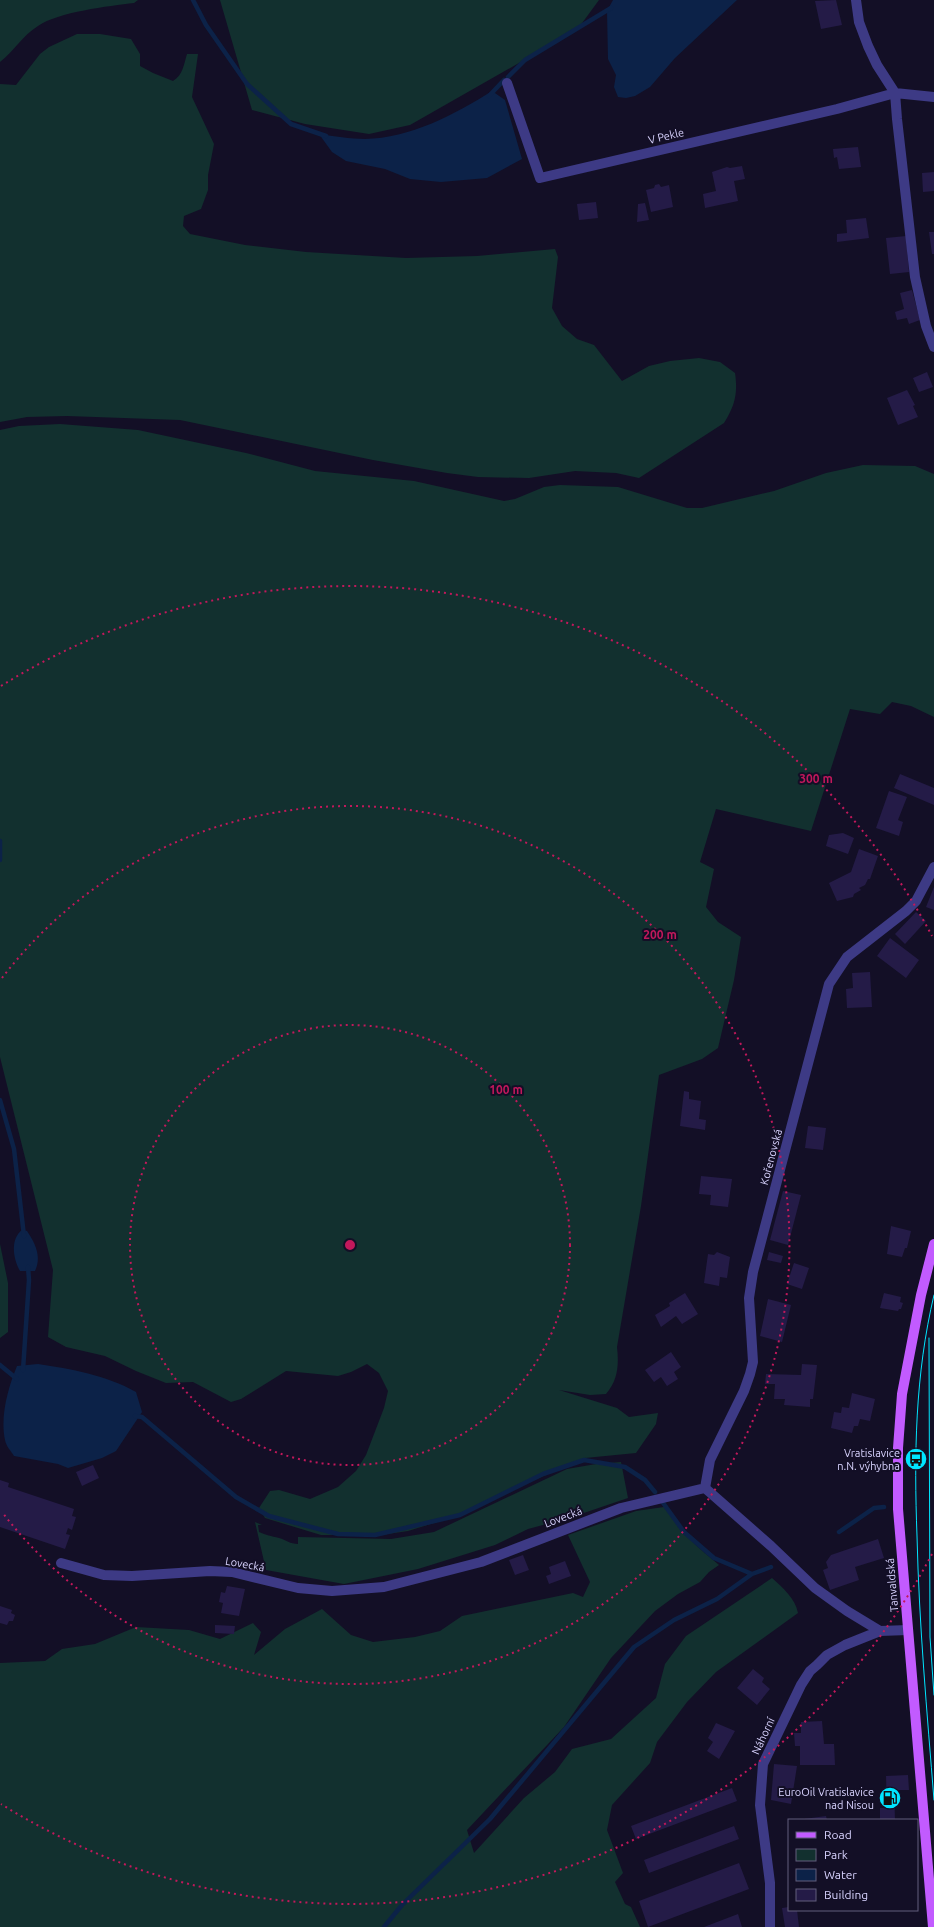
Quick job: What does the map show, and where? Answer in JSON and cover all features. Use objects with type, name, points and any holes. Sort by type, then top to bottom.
[{"type":"main road","name":"Tanvaldská","points":[[933,1927],[898,1509],[900,1415],[915,1325],[934,1244]]},
{"type":"street","points":[[856,0],[859,22],[868,46],[877,65],[895,93],[896,119],[915,277],[926,326],[934,347]]},
{"type":"street","name":"V Pekle","points":[[507,83],[540,178],[830,111],[895,93],[934,97]]},
{"type":"street","name":"Kořenovská","points":[[705,1488],[710,1460],[744,1391],[753,1362],[749,1298],[753,1272],[829,984],[847,956],[906,911],[916,901],[934,868]]},
{"type":"street","points":[[705,1488],[771,1546],[815,1588],[847,1611],[880,1631]]},
{"type":"street","name":"Lovecká","points":[[61,1563],[104,1575],[132,1576],[210,1571],[232,1572],[298,1588],[325,1591],[384,1587],[481,1562],[620,1508],[705,1488]]},
{"type":"street","name":"Náhorní","points":[[770,1927],[770,1883],[760,1805],[763,1764],[801,1685],[810,1671],[827,1655],[845,1645],[880,1631],[908,1630]]},
{"type":"green space","points":[[0,0],[138,0],[134,3],[71,13],[47,21],[27,34],[0,62]]},
{"type":"green space","points":[[220,0],[599,0],[577,30],[410,125],[369,134],[305,124],[252,110]]},
{"type":"green space","points":[[77,34],[100,34],[131,39],[140,54],[140,66],[173,81],[179,76],[187,54],[198,54],[192,97],[214,144],[208,175],[208,190],[201,209],[184,216],[183,226],[190,234],[245,245],[306,252],[406,258],[477,256],[555,249],[558,257],[552,308],[562,326],[577,339],[594,345],[622,381],[649,366],[670,361],[699,358],[720,362],[735,373],[736,393],[728,417],[724,423],[639,478],[616,473],[575,471],[529,478],[478,477],[373,460],[180,420],[67,416],[27,417],[0,422],[0,84],[16,85],[40,54],[49,47]]},
{"type":"green space","points":[[60,424],[138,430],[246,453],[315,471],[414,481],[504,501],[515,499],[544,487],[560,485],[618,487],[687,508],[702,508],[774,491],[826,473],[863,465],[915,466],[934,474],[934,717],[911,706],[892,702],[880,714],[850,709],[811,831],[716,809],[700,862],[714,869],[706,907],[718,922],[741,937],[734,980],[718,1048],[702,1059],[659,1075],[641,1206],[617,1347],[617,1372],[613,1383],[606,1394],[590,1395],[559,1390],[617,1408],[629,1417],[658,1413],[656,1424],[636,1453],[585,1458],[514,1489],[460,1515],[408,1531],[381,1535],[321,1535],[265,1518],[259,1508],[270,1491],[279,1490],[310,1499],[338,1487],[356,1471],[366,1455],[384,1408],[388,1391],[379,1373],[367,1364],[351,1372],[338,1376],[286,1371],[241,1399],[231,1402],[193,1382],[166,1383],[105,1356],[66,1347],[48,1337],[53,1270],[0,1057],[0,430],[19,426]]},
{"type":"green space","points":[[0,1244],[8,1283],[8,1332],[0,1338]]},
{"type":"green space","points":[[621,1462],[628,1498],[569,1518],[528,1529],[495,1545],[418,1569],[344,1584],[266,1570],[255,1522],[262,1525],[258,1525],[259,1532],[298,1544],[298,1537],[391,1539],[434,1532],[567,1469],[596,1464]]},
{"type":"green space","points":[[664,1507],[672,1513],[692,1542],[719,1565],[709,1572],[700,1582],[678,1594],[655,1611],[611,1658],[564,1727],[467,1830],[474,1853],[524,1798],[555,1772],[572,1749],[611,1739],[656,1698],[665,1664],[686,1636],[772,1578],[791,1598],[798,1613],[716,1672],[687,1702],[657,1742],[650,1763],[612,1805],[607,1830],[623,1873],[615,1882],[625,1904],[631,1907],[640,1927],[0,1927],[0,1663],[45,1661],[62,1649],[95,1644],[136,1627],[189,1630],[220,1639],[253,1623],[261,1632],[254,1655],[285,1629],[322,1609],[351,1635],[373,1642],[415,1637],[440,1631],[462,1616],[573,1593],[583,1597],[590,1582],[568,1535],[636,1511]]},
{"type":"water","points":[[613,0],[737,0],[675,58],[650,87],[635,96],[626,98],[618,97],[614,87],[616,75],[608,59],[607,11]]},
{"type":"water","points":[[492,91],[505,100],[522,159],[487,178],[441,182],[410,179],[385,169],[346,161],[332,152],[319,134],[365,139],[382,138],[415,130],[447,116]]},
{"type":"water","points":[[22,1230],[27,1231],[37,1250],[38,1260],[35,1271],[20,1271],[14,1255],[14,1244],[18,1234]]},
{"type":"water","points":[[38,1364],[101,1377],[136,1392],[142,1412],[116,1451],[102,1458],[68,1468],[58,1464],[14,1456],[6,1444],[4,1431],[4,1412],[8,1393],[17,1366]]},
{"type":"building","points":[[836,0],[842,25],[821,29],[815,1]]},
{"type":"building","points":[[858,147],[861,167],[839,169],[837,157],[834,158],[833,149]]},
{"type":"building","points":[[742,166],[745,179],[734,181],[738,201],[705,208],[703,194],[716,191],[712,172],[727,167]]},
{"type":"building","points":[[934,172],[934,191],[923,192],[922,173]]},
{"type":"building","points":[[659,184],[661,187],[669,185],[673,207],[651,212],[646,190],[654,188],[655,185]]},
{"type":"building","points":[[596,202],[598,218],[579,220],[577,204]]},
{"type":"building","points":[[645,203],[649,220],[637,222],[638,204]]},
{"type":"building","points":[[866,218],[869,238],[837,242],[837,234],[847,233],[846,220]]},
{"type":"building","points":[[929,232],[934,232],[934,254],[932,254]]},
{"type":"building","points":[[906,236],[909,272],[890,274],[886,238]]},
{"type":"building","points":[[912,290],[920,320],[909,324],[907,318],[897,320],[895,312],[904,309],[900,293]]},
{"type":"building","points":[[927,372],[933,387],[919,392],[913,378]]},
{"type":"building","points":[[907,390],[915,405],[913,406],[918,417],[898,425],[887,398]]},
{"type":"building","points":[[900,774],[934,788],[934,805],[894,788]]},
{"type":"building","points":[[889,791],[907,797],[898,820],[903,822],[899,836],[876,828]]},
{"type":"building","points":[[843,833],[854,838],[848,854],[826,846],[829,835]]},
{"type":"building","points":[[859,849],[878,856],[870,879],[868,879],[865,885],[859,888],[861,890],[854,894],[853,897],[837,901],[829,883],[851,872]]},
{"type":"building","points":[[934,887],[934,910],[926,907]]},
{"type":"building","points":[[916,912],[926,921],[905,944],[895,934]]},
{"type":"building","points":[[890,938],[919,960],[906,978],[877,956]]},
{"type":"building","points":[[870,972],[872,1007],[847,1008],[846,989],[853,988],[852,973]]},
{"type":"building","points":[[684,1091],[689,1092],[689,1099],[701,1101],[699,1119],[706,1120],[705,1130],[680,1126]]},
{"type":"building","points":[[808,1126],[826,1128],[823,1150],[805,1148]]},
{"type":"building","points":[[701,1176],[732,1179],[728,1207],[710,1205],[711,1195],[699,1194]]},
{"type":"building","points":[[783,1191],[801,1195],[788,1245],[770,1240]]},
{"type":"building","points":[[891,1226],[911,1231],[907,1248],[905,1248],[902,1257],[887,1254]]},
{"type":"building","points":[[717,1252],[730,1257],[727,1278],[720,1277],[719,1286],[704,1283],[708,1254],[714,1255]]},
{"type":"building","points":[[769,1252],[783,1256],[781,1263],[767,1260]]},
{"type":"building","points":[[794,1263],[809,1268],[802,1289],[787,1284]]},
{"type":"building","points":[[685,1293],[698,1314],[682,1324],[676,1316],[661,1327],[655,1315],[670,1306],[669,1303]]},
{"type":"building","points":[[884,1293],[901,1297],[900,1302],[903,1303],[901,1309],[898,1311],[880,1308]]},
{"type":"building","points":[[768,1299],[791,1305],[782,1342],[760,1336]]},
{"type":"building","points":[[671,1352],[681,1367],[674,1372],[678,1379],[667,1386],[661,1377],[654,1382],[645,1370]]},
{"type":"building","points":[[802,1364],[817,1365],[813,1399],[810,1399],[810,1407],[784,1405],[785,1399],[774,1399],[775,1384],[765,1384],[766,1374],[801,1375]]},
{"type":"building","points":[[852,1393],[875,1399],[870,1421],[860,1419],[858,1426],[854,1426],[852,1433],[831,1428],[834,1412],[841,1413],[842,1407],[849,1408]]},
{"type":"building","points":[[93,1465],[99,1478],[82,1486],[76,1472]]},
{"type":"building","points":[[0,1480],[9,1483],[8,1487],[74,1509],[72,1516],[76,1517],[72,1530],[68,1528],[66,1534],[70,1535],[65,1549],[0,1527]]},
{"type":"building","points":[[878,1539],[884,1558],[855,1567],[859,1580],[830,1590],[823,1570],[828,1568],[826,1562],[831,1555]]},
{"type":"building","points":[[523,1555],[529,1570],[515,1575],[509,1560]]},
{"type":"building","points":[[565,1561],[571,1576],[549,1584],[546,1576],[551,1574],[549,1567]]},
{"type":"building","points":[[227,1586],[245,1589],[239,1616],[221,1613],[223,1603],[219,1602],[221,1592],[225,1593]]},
{"type":"building","points":[[0,1606],[12,1610],[11,1613],[15,1615],[13,1621],[9,1621],[7,1625],[0,1623]]},
{"type":"building","points":[[215,1625],[235,1626],[234,1634],[215,1633]]},
{"type":"building","points":[[753,1669],[764,1678],[762,1682],[770,1689],[757,1705],[737,1688]]},
{"type":"building","points":[[822,1721],[824,1744],[834,1744],[835,1765],[800,1765],[800,1746],[795,1746],[794,1733],[801,1733],[801,1722]]},
{"type":"building","points":[[716,1723],[735,1731],[719,1759],[707,1751],[713,1742],[708,1738]]},
{"type":"building","points":[[774,1764],[797,1766],[791,1804],[771,1800]]},
{"type":"building","points":[[908,1775],[909,1790],[894,1790],[895,1819],[880,1819],[880,1808],[887,1808],[886,1776]]},
{"type":"building","points":[[732,1788],[737,1801],[636,1839],[631,1826]]},
{"type":"building","points":[[826,1816],[827,1819],[804,1819]]},
{"type":"building","points":[[734,1826],[739,1839],[649,1873],[644,1860]]},
{"type":"building","points":[[739,1863],[749,1889],[648,1927],[639,1901]]},
{"type":"building","points":[[788,1907],[788,1911],[797,1911],[799,1927],[785,1927],[782,1908]]},
{"type":"building","points":[[738,1914],[742,1927],[704,1927]]},
{"type":"waterway","points":[[193,0],[206,25],[247,84],[291,124],[326,136]]},
{"type":"waterway","points":[[508,77],[525,60],[611,8]]},
{"type":"waterway","points":[[489,96],[504,80]]},
{"type":"waterway","points":[[0,841],[0,860]]},
{"type":"waterway","points":[[0,1100],[14,1149],[24,1236]]},
{"type":"waterway","points":[[23,1370],[29,1280],[28,1267]]},
{"type":"waterway","points":[[0,1365],[17,1379]]},
{"type":"waterway","points":[[135,1416],[142,1417],[236,1497],[269,1516],[338,1534],[375,1535],[460,1515],[543,1474],[584,1460],[625,1467],[645,1480],[655,1492]]},
{"type":"waterway","points":[[661,1500],[684,1532],[714,1558],[752,1574]]},
{"type":"waterway","points":[[839,1532],[874,1508],[884,1507]]},
{"type":"waterway","points":[[384,1927],[402,1905],[490,1819],[634,1647],[674,1620],[717,1599],[752,1574],[771,1567]]},
{"type":"tram line","points":[[934,1295],[919,1385],[916,1445],[918,1569],[934,1800]]},
{"type":"tram line","points":[[929,1338],[930,1637],[934,1695]]},
{"type":"place","name":"Vratislavice n.N. výhybna","points":[[916,1459]]},
{"type":"place","name":"EuroOil Vratislavice nad Nisou","points":[[890,1798]]}]
